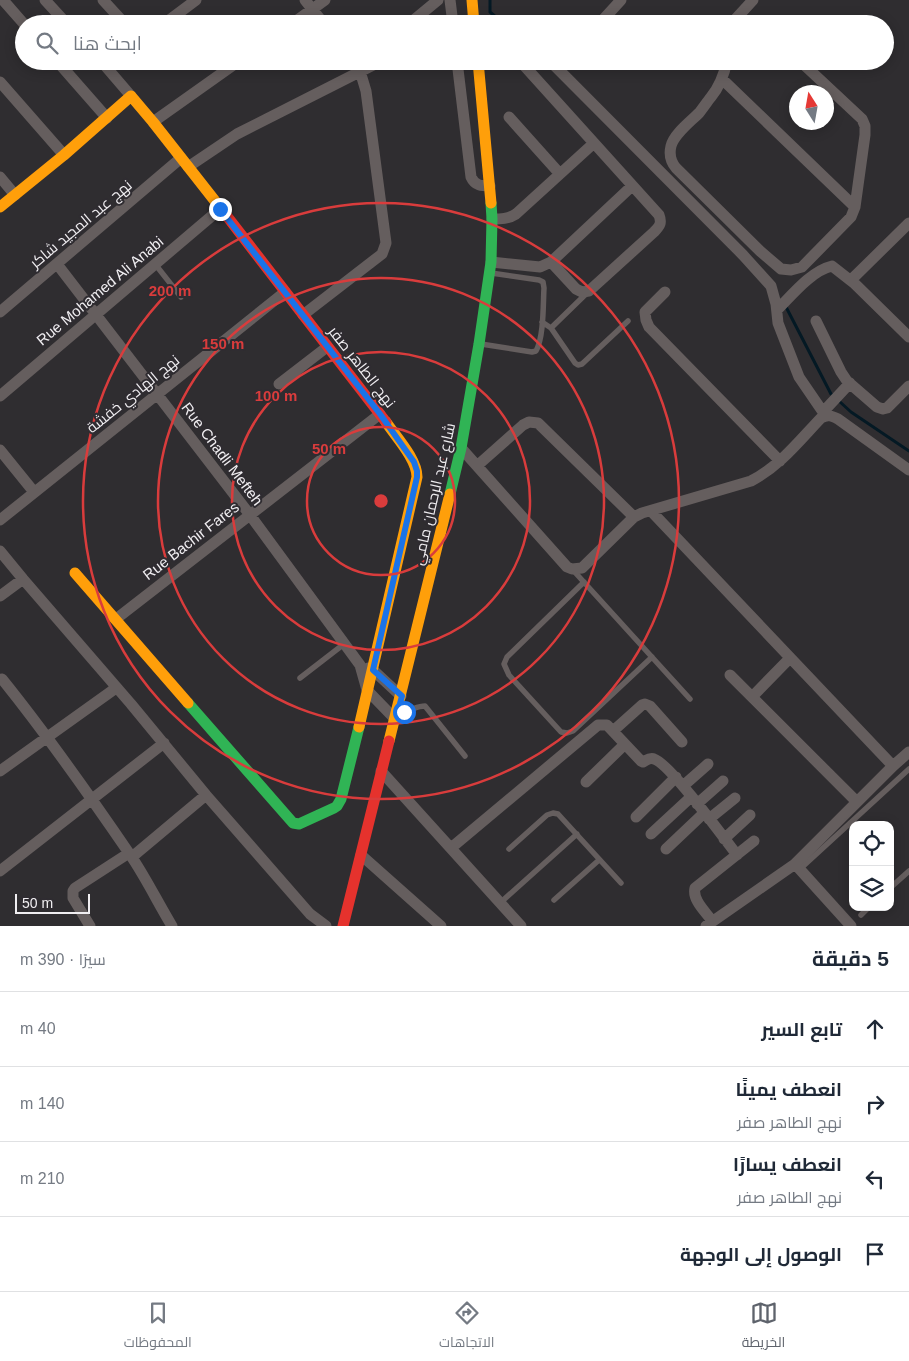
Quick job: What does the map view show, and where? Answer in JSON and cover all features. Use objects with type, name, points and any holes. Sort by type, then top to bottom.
[{"type":"street","points":[[3,0],[16,15]]},
{"type":"street","points":[[45,0],[58,15]]},
{"type":"street","points":[[103,0],[117,15]]},
{"type":"street","points":[[176,15],[196,0]]},
{"type":"street","points":[[305,0],[316,15]]},
{"type":"street","points":[[305,15],[325,0]]},
{"type":"street","points":[[419,15],[438,0]]},
{"type":"street","points":[[450,0],[452,15]]},
{"type":"street","points":[[472,0],[473,15]]},
{"type":"street","points":[[607,15],[621,0]]},
{"type":"street","points":[[739,15],[753,0]]},
{"type":"street","points":[[65,70],[107,118]]},
{"type":"street","points":[[0,207],[107,118],[134,100],[112,70]]},
{"type":"street","points":[[153,122],[226,70]]},
{"type":"street","name":"نهج عبد المجيد شاكر","points":[[0,312],[57,264],[185,163],[349,70]]},
{"type":"street","points":[[303,315],[382,254],[385,248],[386,236],[366,91],[360,70]]},
{"type":"street","points":[[458,70],[471,177],[478,185],[490,186]]},
{"type":"street","name":"شارع عبد الرحمان مامي","points":[[343,926],[402,696],[461,448],[479,344],[490,267],[492,219],[479,70]]},
{"type":"street","points":[[528,70],[659,214],[661,220],[660,226],[590,291],[582,292],[576,289],[551,262]]},
{"type":"street","points":[[559,70],[743,255],[771,286],[778,323],[799,376],[824,413],[838,419],[909,470]]},
{"type":"street","points":[[724,70],[713,96],[671,144],[672,161],[679,172],[755,246],[781,268],[791,270],[802,267],[851,217],[855,207],[865,126],[862,119],[810,70]]},
{"type":"street","points":[[722,79],[855,207]]},
{"type":"street","points":[[0,82],[64,155]]},
{"type":"street","name":"نهج الطاهر صفر","points":[[116,619],[293,823],[299,824],[334,808],[341,799],[373,670],[417,477],[414,462],[380,414],[134,100]]},
{"type":"street","points":[[509,117],[560,174]]},
{"type":"street","points":[[492,219],[510,218],[516,214],[594,143]]},
{"type":"street","points":[[0,177],[15,194]]},
{"type":"street","points":[[490,267],[540,267],[551,262],[632,186]]},
{"type":"street","name":"Rue Mohamed Ali Anabi","points":[[0,396],[220,209]]},
{"type":"street","points":[[851,280],[909,222]]},
{"type":"street","name":"Rue Chadli Mefteh","points":[[57,264],[95,315],[158,393],[360,665]]},
{"type":"street","points":[[777,310],[822,268],[832,266],[851,280],[909,337]]},
{"type":"street","name":"نهج الهادي خفشة","points":[[0,520],[285,292]]},
{"type":"street","points":[[665,292],[645,312],[649,327],[780,461]]},
{"type":"street","points":[[816,321],[841,372],[850,383],[877,407],[882,409],[890,406],[909,386]]},
{"type":"street","points":[[279,384],[327,347]]},
{"type":"street","points":[[461,448],[567,566],[572,569],[582,568],[634,517],[751,481],[764,474],[780,461],[821,418],[850,383]]},
{"type":"street","name":"Rue Bachir Fares","points":[[116,619],[380,414]]},
{"type":"street","points":[[478,465],[523,424],[529,422],[538,423],[634,517]]},
{"type":"street","points":[[0,450],[34,492]]},
{"type":"street","points":[[651,511],[893,766]]},
{"type":"street","points":[[0,551],[206,795],[310,914],[326,926]]},
{"type":"street","points":[[75,573],[116,619]]},
{"type":"street","points":[[0,596],[23,579]]},
{"type":"street","points":[[752,697],[790,658]]},
{"type":"street","points":[[360,665],[373,670],[402,696]]},
{"type":"street","points":[[360,665],[367,690],[397,715]]},
{"type":"street","points":[[730,675],[857,802]]},
{"type":"street","points":[[2,679],[92,799],[130,855],[172,926]]},
{"type":"street","points":[[0,772],[116,688]]},
{"type":"street","points":[[0,696],[10,689]]},
{"type":"street","points":[[613,731],[645,704],[650,706],[682,742]]},
{"type":"street","points":[[451,848],[598,725],[607,725],[641,761],[643,762],[650,758],[655,759],[679,782],[737,855]]},
{"type":"street","points":[[0,871],[164,743]]},
{"type":"street","points":[[586,782],[625,744]]},
{"type":"street","points":[[754,841],[695,888],[694,892],[697,900],[709,924],[797,866],[857,802],[909,752]]},
{"type":"street","points":[[636,817],[679,782],[708,764]]},
{"type":"street","points":[[381,772],[500,903],[515,924]]},
{"type":"street","points":[[666,849],[723,780]]},
{"type":"street","points":[[90,926],[73,898],[75,888],[130,855],[206,795]]},
{"type":"street","points":[[651,834],[700,808],[735,798]]},
{"type":"street","points":[[724,839],[750,815]]},
{"type":"street","points":[[361,855],[441,926]]},
{"type":"street","points":[[797,866],[851,926]]},
{"type":"lane","points":[[155,264],[181,297]]},
{"type":"lane","points":[[479,344],[532,352],[536,351],[539,346],[543,282],[490,267]]},
{"type":"lane","points":[[551,328],[590,291]]},
{"type":"lane","points":[[542,322],[551,328],[578,365],[582,364],[628,321]]},
{"type":"lane","points":[[572,569],[690,699]]},
{"type":"lane","points":[[584,582],[508,657],[504,664],[509,675],[561,732],[567,733],[572,731],[652,657]]},
{"type":"lane","points":[[300,678],[344,644]]},
{"type":"lane","points":[[397,715],[424,706],[466,756]]},
{"type":"lane","points":[[797,866],[908,773]]},
{"type":"lane","points":[[509,849],[547,815],[552,813],[558,814],[621,883]]},
{"type":"lane","points":[[500,903],[577,834]]},
{"type":"lane","points":[[554,900],[599,860]]},
{"type":"lane","points":[[894,884],[909,871]]},
{"type":"lane","points":[[861,915],[865,911]]},
{"type":"waterway","points":[[490,0],[490,12],[494,15]]},
{"type":"waterway","points":[[785,305],[831,394],[834,396]]},
{"type":"waterway","points":[[839,401],[851,412],[909,451]]},
{"type":"traffic: fast","points":[[450,494],[461,448],[491,262],[491,203]]},
{"type":"traffic: fast","points":[[188,703],[293,823],[299,824],[337,806],[341,799],[359,727]]},
{"type":"traffic: slow","points":[[472,0],[473,15]]},
{"type":"traffic: slow","points":[[479,70],[491,203]]},
{"type":"traffic: slow","points":[[0,207],[64,155],[131,96],[226,215]]},
{"type":"traffic: slow","points":[[359,727],[417,477],[414,463],[386,422]]},
{"type":"traffic: slow","points":[[389,741],[450,494]]},
{"type":"traffic: slow","points":[[75,573],[188,703]]},
{"type":"traffic: jam","points":[[226,215],[386,422]]},
{"type":"traffic: jam","points":[[343,926],[389,741]]},
{"type":"route","points":[[220,209],[380,414],[414,462],[417,477],[373,670],[402,696],[398,711],[404,712]]}]
